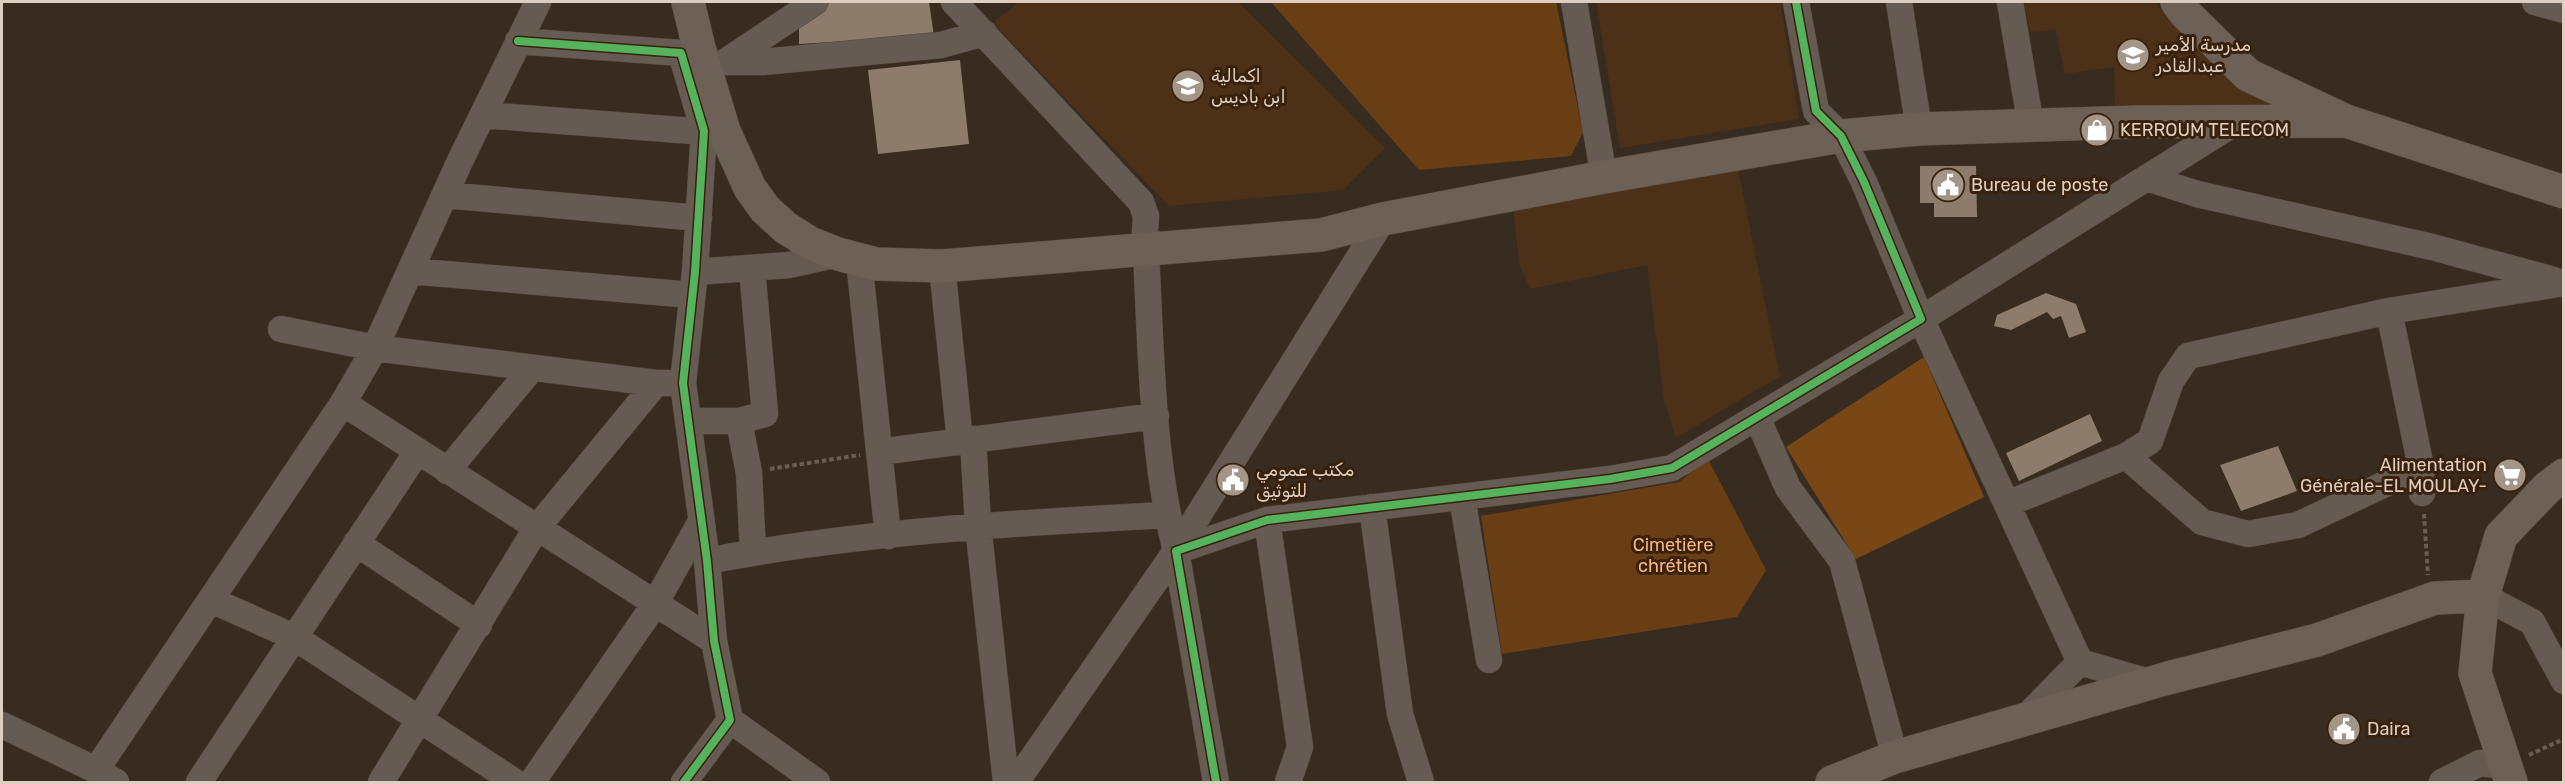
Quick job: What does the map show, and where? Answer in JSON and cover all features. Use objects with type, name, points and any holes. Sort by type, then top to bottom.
[{"type":"main road","points":[[688,2],[714,132],[765,209],[786,228],[810,243],[849,257],[887,265],[942,266],[1145,241],[1319,215],[1383,219],[1604,177],[1841,136],[1919,129],[2346,121]]},
{"type":"main road","points":[[708,2],[736,103],[757,162],[778,194],[804,217],[842,237],[882,246],[932,248],[1145,241]]},
{"type":"main road","points":[[2177,2],[2186,14],[2248,75],[2346,121],[2564,192]]},
{"type":"main road","points":[[2509,774],[2475,673],[2483,596],[2500,536],[2548,487],[2564,475]]},
{"type":"main road","points":[[1832,783],[1895,757],[2152,683],[2317,640],[2429,600],[2483,596]]},
{"type":"street","points":[[2,725],[106,776],[211,600],[343,403],[375,348],[445,195],[538,2]]},
{"type":"street","points":[[725,62],[815,2]]},
{"type":"street","points":[[954,2],[1141,202],[1146,216],[1145,241],[1156,416],[1166,514],[1176,551],[1216,783]]},
{"type":"street","points":[[1574,2],[1604,177]]},
{"type":"street","points":[[1796,2],[1816,111],[1841,136],[1864,182],[1921,319],[2080,662],[2152,683]]},
{"type":"street","points":[[1899,2],[1919,129]]},
{"type":"street","points":[[2010,2],[2031,126]]},
{"type":"street","points":[[2535,2],[2564,10]]},
{"type":"street","points":[[725,62],[763,62],[941,45],[984,33]]},
{"type":"street","points":[[518,41],[681,53],[714,132],[699,218],[683,382],[700,523],[707,561],[714,641],[729,720],[817,783]]},
{"type":"street","points":[[483,115],[714,132]]},
{"type":"street","points":[[1176,551],[1267,520],[1610,479],[1672,468],[1921,319],[2236,122]]},
{"type":"street","points":[[2147,178],[2197,194],[2432,247],[2563,283]]},
{"type":"street","points":[[445,195],[699,218]]},
{"type":"street","points":[[1016,783],[1176,551],[1383,219]]},
{"type":"street","points":[[410,271],[693,283],[752,269],[849,257],[879,452],[888,536]]},
{"type":"street","points":[[942,266],[978,525],[1006,783]]},
{"type":"street","points":[[688,421],[739,421],[765,414],[752,269]]},
{"type":"street","points":[[2007,504],[2126,456],[2150,441],[2171,381],[2188,356],[2389,311],[2563,283]]},
{"type":"street","points":[[2389,311],[2421,467],[2422,493]]},
{"type":"street","points":[[281,329],[375,348],[656,383],[683,382]]},
{"type":"street","points":[[447,471],[532,368]]},
{"type":"street","points":[[381,783],[479,626],[536,529],[656,383]]},
{"type":"street","points":[[343,403],[536,529],[714,641]]},
{"type":"street","points":[[879,452],[1156,416]]},
{"type":"street","points":[[1757,417],[1788,488],[1842,561],[1895,757]]},
{"type":"street","points":[[739,421],[748,473],[753,552]]},
{"type":"street","points":[[200,783],[417,452]]},
{"type":"street","points":[[2126,456],[2202,522],[2248,534],[2298,525],[2421,467]]},
{"type":"street","points":[[1462,496],[1489,660]]},
{"type":"street","points":[[1372,507],[1400,714],[1421,783]]},
{"type":"street","points":[[707,561],[753,552],[978,525],[1166,514]]},
{"type":"street","points":[[1267,520],[1300,747],[1288,783]]},
{"type":"street","points":[[532,783],[655,604],[700,523]]},
{"type":"street","points":[[356,543],[479,626]]},
{"type":"street","points":[[2483,596],[2532,622],[2564,681]]},
{"type":"street","points":[[211,600],[294,638],[515,783]]},
{"type":"street","points":[[2024,720],[2080,662]]},
{"type":"street","points":[[684,783],[729,720]]},
{"type":"street","points":[[2442,783],[2480,763],[2509,774]]},
{"type":"path","points":[[748,473],[879,452]]},
{"type":"path","points":[[2422,493],[2429,600]]},
{"type":"path","points":[[2509,774],[2564,739]]},
{"type":"shaded area","name":"اكمالية ابن باديس","points":[[1019,2],[1238,2],[1385,148],[1343,190],[1169,206],[993,23]]},
{"type":"shaded area","points":[[1596,2],[1780,2],[1799,119],[1620,148]]},
{"type":"shaded area","name":"مدرسة الأمير عبدالقادر","points":[[2154,2],[2192,43],[2283,104],[2115,105],[2114,67],[2065,74],[2056,30],[2031,32],[2024,3]]},
{"type":"shaded area","points":[[1735,154],[1780,376],[1676,438],[1664,400],[1647,265],[1530,289],[1519,263],[1512,199]]},
{"type":"shaded area","points":[[1924,357],[1984,497],[1856,559],[1786,447]]},
{"type":"green space","points":[[1271,2],[1556,2],[1583,132],[1571,156],[1419,170]]},
{"type":"green space","name":"Cimetière chrétien","points":[[1708,459],[1766,570],[1737,617],[1502,654],[1481,516],[1679,482]]},
{"type":"building","points":[[831,2],[929,2],[934,36],[799,44],[799,22]]},
{"type":"building","points":[[960,60],[969,144],[878,154],[868,70]]},
{"type":"building","name":"Bureau de poste","points":[[1920,166],[1976,166],[1977,217],[1934,217],[1934,203],[1920,203]]},
{"type":"building","points":[[2046,293],[2076,304],[2086,332],[2069,338],[2061,316],[2053,319],[2047,312],[2011,330],[1994,326],[1997,315]]},
{"type":"building","points":[[2090,414],[2102,441],[2019,481],[2006,453]]},
{"type":"building","points":[[2278,446],[2297,491],[2241,511],[2220,465]]},
{"type":"cycle path","points":[[1216,782],[1176,551],[1267,520],[1610,479],[1672,468],[1921,319],[1864,182],[1841,136],[1816,111],[1796,2]]},
{"type":"cycle path","points":[[518,41],[681,53],[704,131],[695,272],[683,383],[707,561],[714,641],[730,720],[684,782]]},
{"type":"place","name":"مدرسة الأمير عبدالقادر","points":[[2133,55]]},
{"type":"place","name":"اكمالية ابن باديس","points":[[1188,86]]},
{"type":"place","name":"KERROUM TELECOM","points":[[2097,130]]},
{"type":"place","name":"Bureau de poste","points":[[1948,185]]},
{"type":"place","name":"Alimentation Générale-EL MOULAY-","points":[[2510,475]]},
{"type":"place","name":"مكتب عمومي للتوثيق","points":[[1233,480]]},
{"type":"place","name":"Daira","points":[[2344,729]]}]
